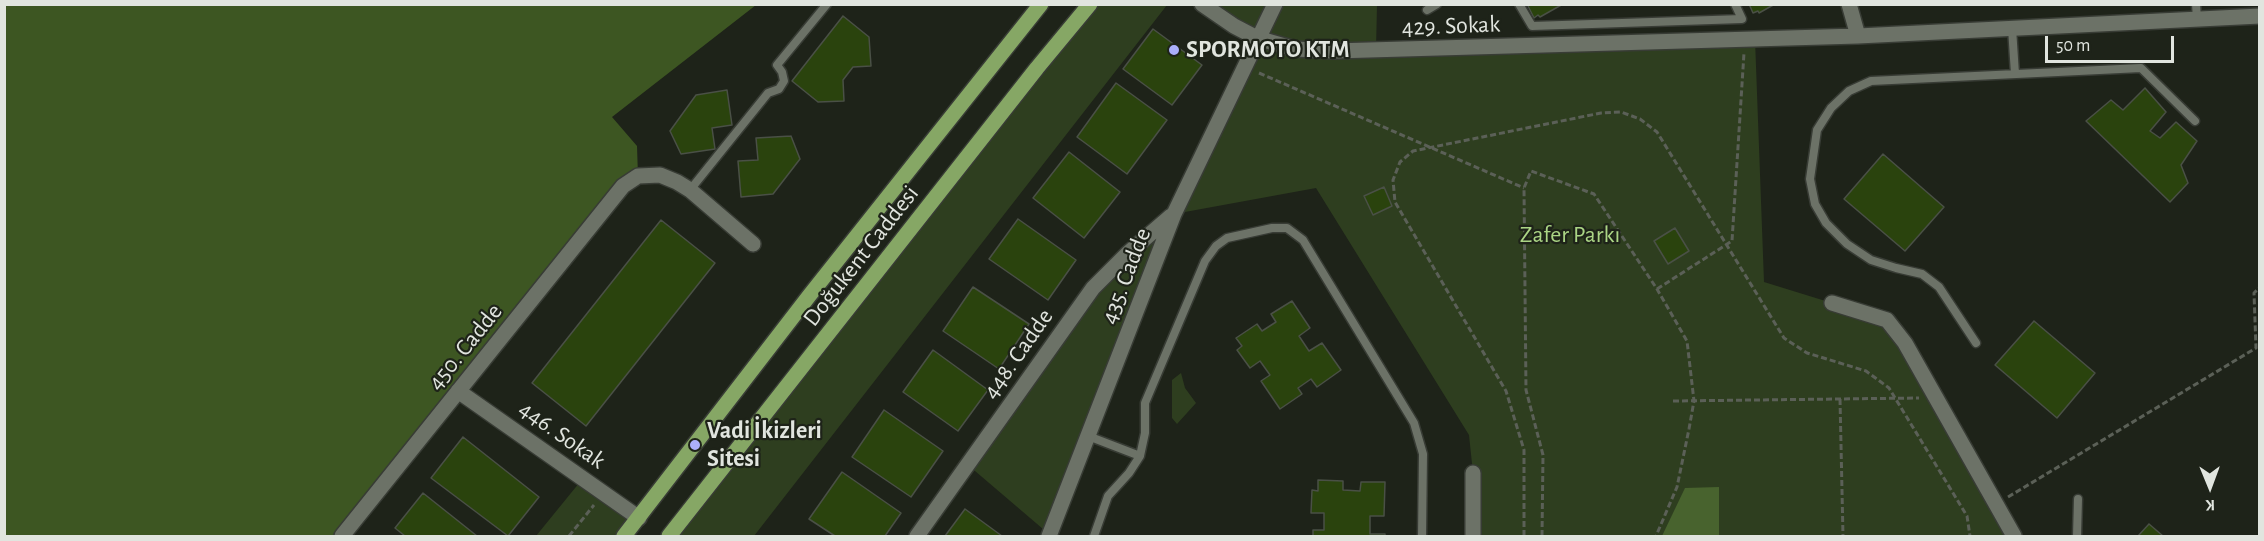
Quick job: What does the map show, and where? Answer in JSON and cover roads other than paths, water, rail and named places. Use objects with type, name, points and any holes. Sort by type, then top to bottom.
[{"type":"main road","name":"Doğukent Caddesi","points":[[624,537],[835,264],[1041,4]]},
{"type":"main road","name":"Doğukent Caddesi","points":[[674,535],[1029,77],[1090,4]]},
{"type":"street","name":"429. Sokak","points":[[1202,4],[1234,26],[1257,38],[1295,49],[1334,51],[1858,36],[2012,28],[2196,12],[2259,16]]},
{"type":"street","name":"435. Cadde","points":[[1049,537],[1174,214],[1275,4]]},
{"type":"street","points":[[1849,4],[1858,36]]},
{"type":"street","name":"450. Cadde","points":[[342,537],[623,186],[638,176],[660,175],[690,190]]},
{"type":"street","points":[[690,190],[753,244]]},
{"type":"street","name":"448. Cadde","points":[[917,537],[1093,288],[1127,254],[1174,214]]},
{"type":"street","points":[[1832,303],[1887,320],[1905,342],[2014,537]]},
{"type":"street","name":"446. Sokak","points":[[458,391],[639,518]]},
{"type":"street","points":[[1473,473],[1473,537]]},
{"type":"lane","points":[[690,190],[768,93],[779,89],[784,81],[777,65],[827,4]]},
{"type":"lane","points":[[1427,10],[1437,4]]},
{"type":"lane","points":[[1519,4],[1532,27],[1742,19],[1735,4]]},
{"type":"lane","points":[[1633,23],[1634,43]]},
{"type":"lane","points":[[2012,28],[2015,74]]},
{"type":"lane","points":[[1976,343],[1939,286],[1922,274],[1871,260],[1847,244],[1826,223],[1815,204],[1810,179],[1817,130],[1832,108],[1849,91],[1871,81],[2141,68],[2195,121]]},
{"type":"lane","points":[[1094,537],[1108,496],[1129,473],[1140,456],[1144,433],[1145,403],[1205,261],[1216,246],[1227,238],[1272,228],[1287,228],[1303,240],[1414,423],[1423,454],[1422,537]]},
{"type":"lane","points":[[1088,436],[1140,456]]},
{"type":"lane","points":[[2077,537],[2078,499]]},
{"type":"place","name":"SPORMOTO KTM","points":[[1174,50]]},
{"type":"place","name":"Vadi İkizleri Sitesi","points":[[695,445]]},
{"type":"park label","name":"Zafer Parkı","points":[[1570,235]]}]
